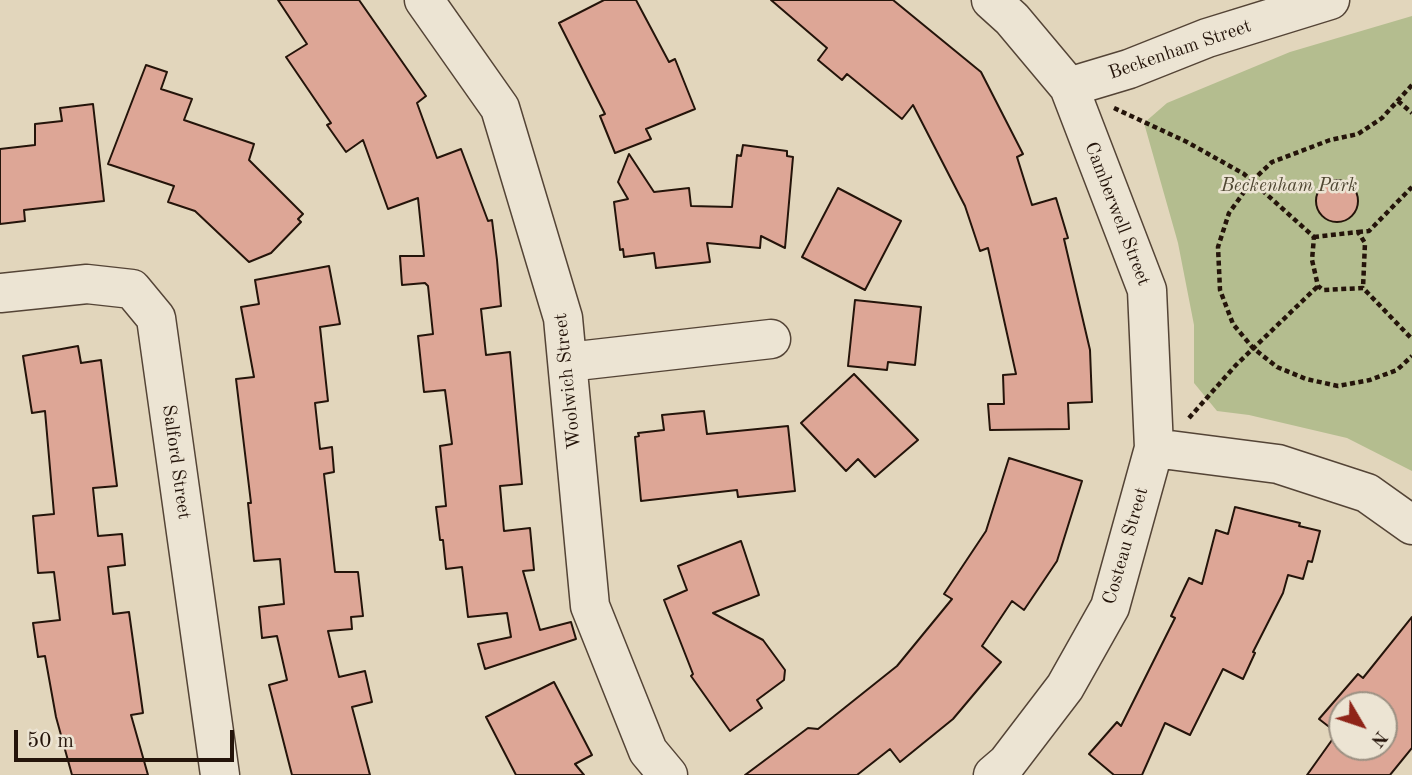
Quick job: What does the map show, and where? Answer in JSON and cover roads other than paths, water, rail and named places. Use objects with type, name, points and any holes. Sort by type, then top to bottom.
[{"type":"street","name":"Woolwich Street","points":[[424,0],[500,108],[564,318],[590,606],[648,751],[668,775]]},
{"type":"street","name":"Camberwell Street","points":[[991,0],[1012,19],[1069,87],[1147,290],[1154,448]]},
{"type":"street","name":"Beckenham Street","points":[[1069,87],[1129,69],[1207,38],[1330,0]]},
{"type":"street","name":"Salford Street","points":[[0,293],[87,284],[132,289],[156,318],[220,775]]},
{"type":"street","points":[[568,362],[771,339]]},
{"type":"street","points":[[1154,448],[1278,464],[1367,493],[1412,525]]},
{"type":"street","name":"Costeau Street","points":[[993,775],[1007,763],[1065,687],[1110,607],[1154,448]]},
{"type":"park label","name":"Beckenham Park","points":[[1289,186]]}]
